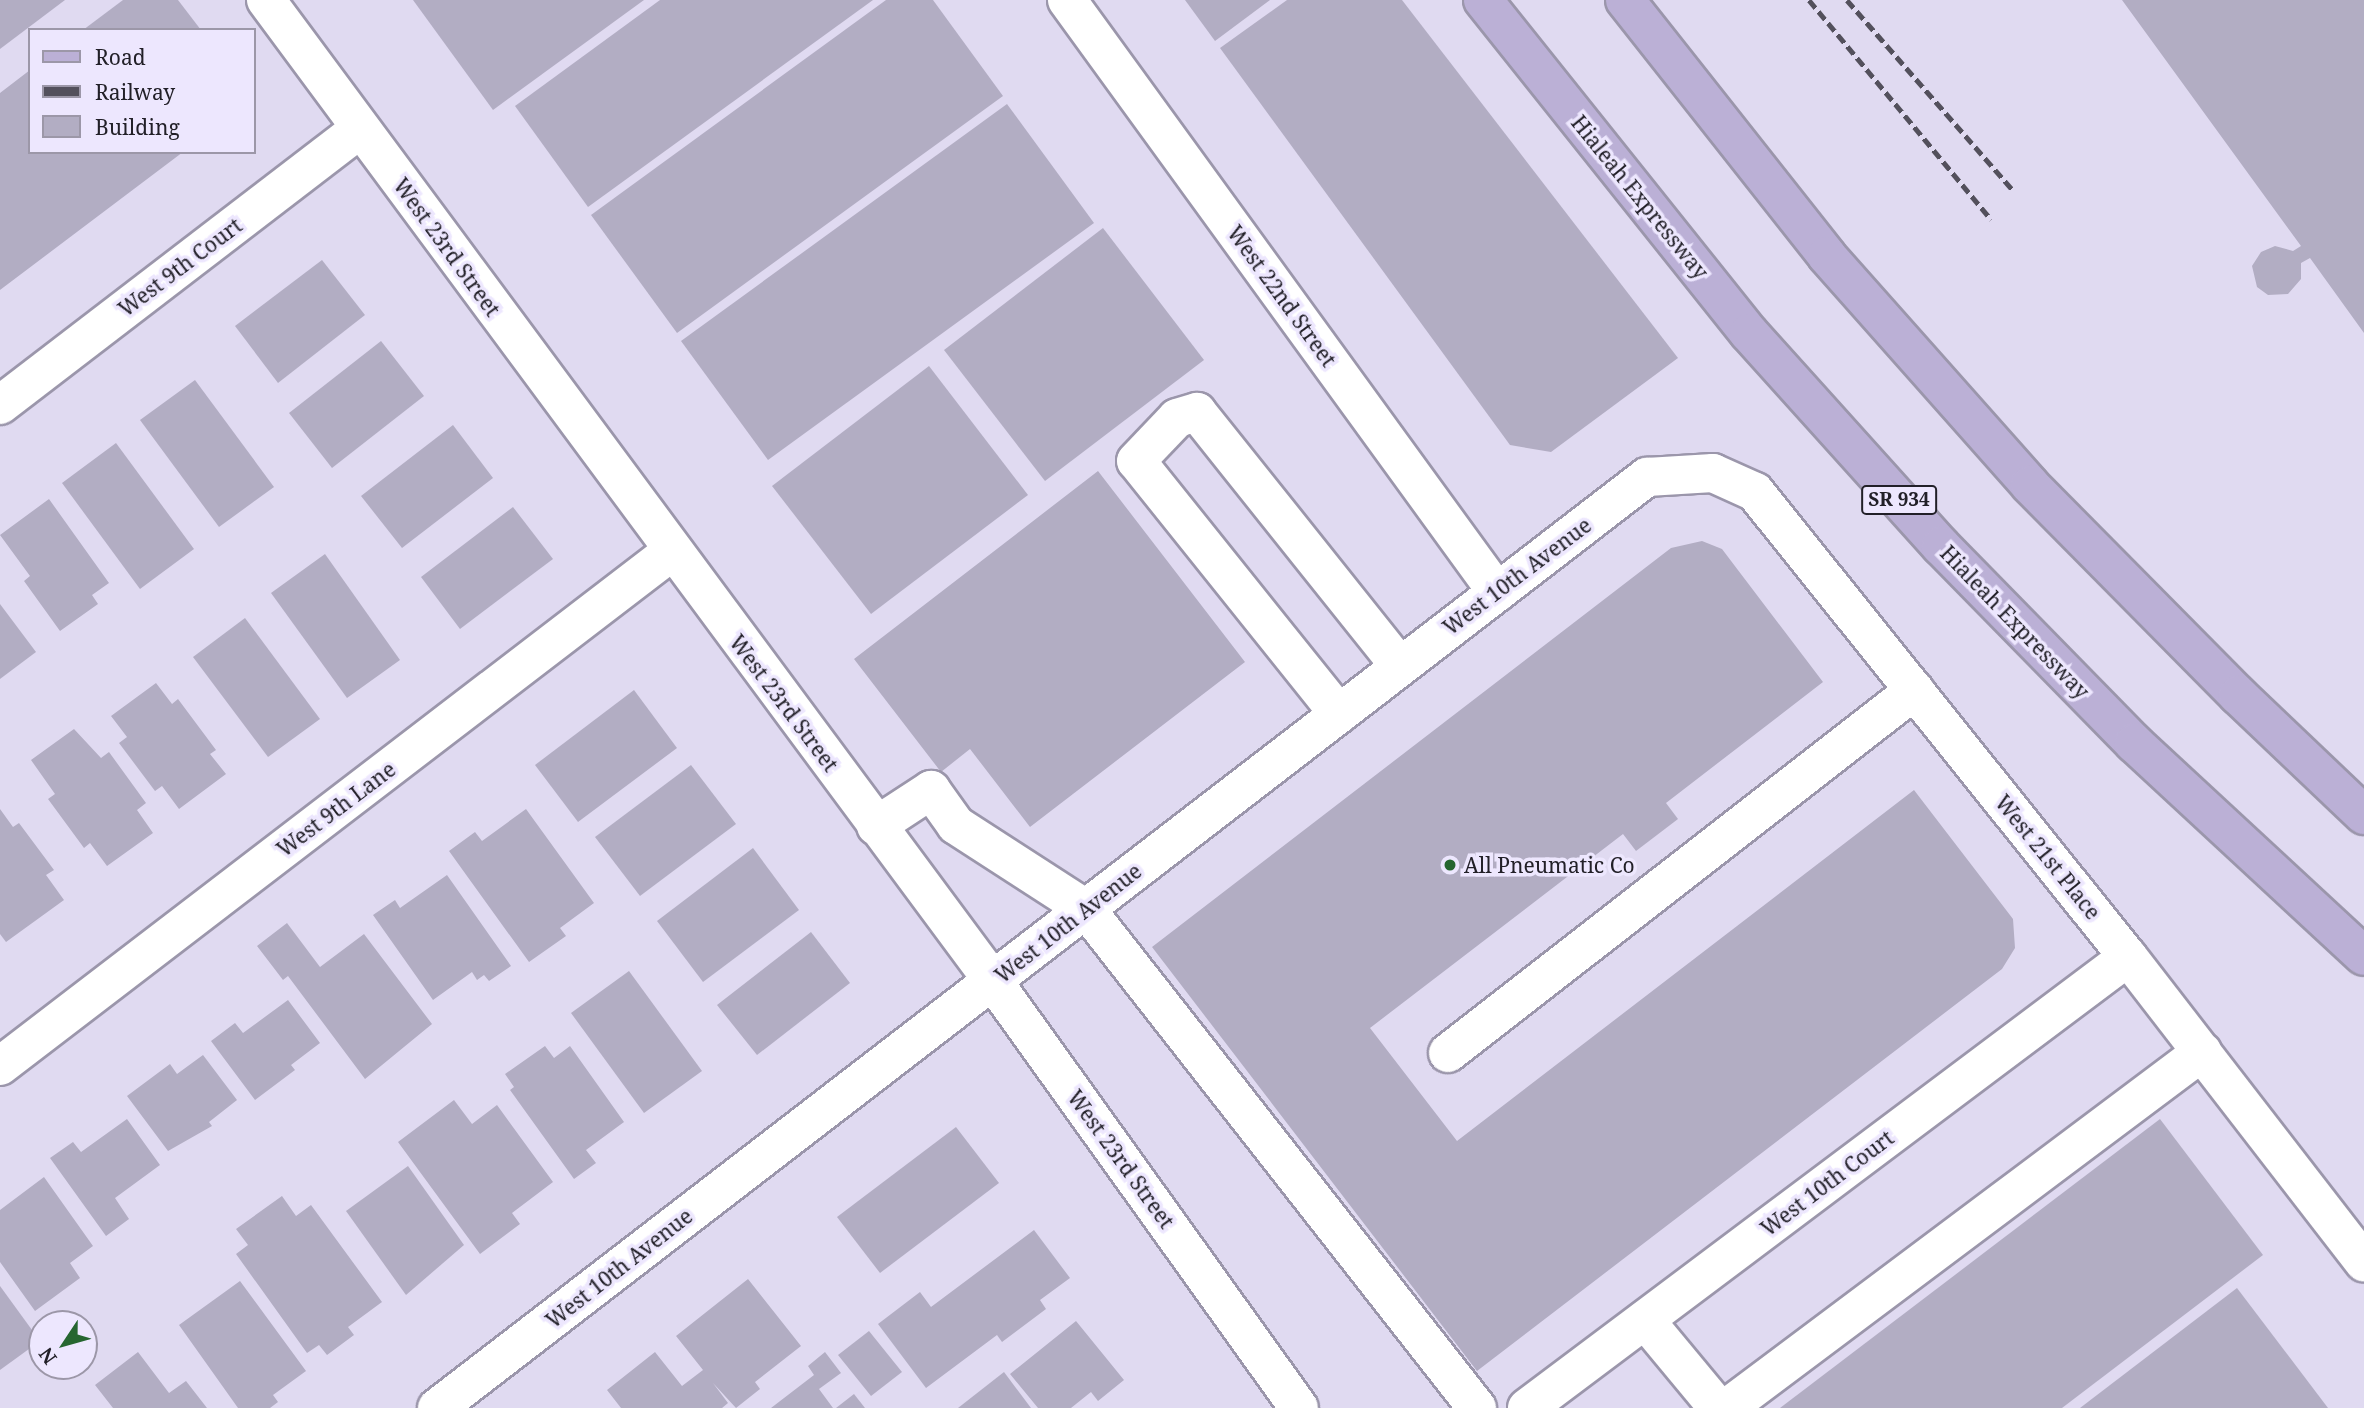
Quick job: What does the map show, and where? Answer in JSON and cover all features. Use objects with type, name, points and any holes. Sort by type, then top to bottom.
[{"type":"main road","name":"Hialeah Expressway","points":[[1483,0],[1749,333],[1941,546],[2134,743],[2364,956]]},
{"type":"main road","points":[[1625,0],[1827,256],[2030,485],[2238,695],[2364,815]]},
{"type":"street","name":"West 23rd Street","points":[[265,0],[671,552],[993,981],[1299,1408]]},
{"type":"street","name":"West 22nd Street","points":[[1067,0],[1497,592]]},
{"type":"street","name":"West 9th Court","points":[[0,405],[360,129]]},
{"type":"street","points":[[1339,714],[1136,461],[1177,418],[1197,412],[1400,666]]},
{"type":"street","name":"West 10th Avenue","points":[[460,1401],[993,981],[1647,477],[1713,472]]},
{"type":"street","name":"West 21st Place","points":[[1713,472],[1755,492],[2128,957],[2364,1262]]},
{"type":"street","name":"West 9th Lane","points":[[0,1066],[671,552]]},
{"type":"street","points":[[1448,1053],[1914,690]]},
{"type":"street","points":[[876,826],[931,790],[956,825],[1086,909],[1477,1408]]},
{"type":"street","name":"West 10th Court","points":[[1527,1408],[2128,957]]},
{"type":"street","points":[[1727,1408],[2202,1052]]},
{"type":"street","points":[[1645,1320],[1718,1408]]},
{"type":"building","points":[[0,0],[65,0],[0,49]]},
{"type":"building","points":[[123,0],[178,0],[199,28],[86,28]]},
{"type":"building","points":[[413,0],[644,0],[493,110]]},
{"type":"building","points":[[660,0],[873,0],[588,207],[515,106]]},
{"type":"building","points":[[886,0],[933,0],[1003,96],[677,333],[591,215]]},
{"type":"building","points":[[1185,0],[1270,0],[1215,41]]},
{"type":"building","points":[[1287,0],[1402,0],[1678,358],[1551,452],[1510,445],[1220,48]]},
{"type":"building","points":[[2122,0],[2364,0],[2364,333],[2310,258],[2301,263],[2301,279],[2288,294],[2268,295],[2257,287],[2252,266],[2261,252],[2275,246],[2293,251],[2301,246]]},
{"type":"building","points":[[28,72],[28,154],[180,154],[0,290],[0,93]]},
{"type":"building","points":[[1007,104],[1094,223],[768,460],[681,341]]},
{"type":"building","points":[[1103,228],[1204,360],[1045,481],[944,350]]},
{"type":"building","points":[[322,260],[365,315],[278,383],[235,326]]},
{"type":"building","points":[[381,341],[424,396],[332,468],[289,413]]},
{"type":"building","points":[[929,366],[1028,495],[871,614],[772,486]]},
{"type":"building","points":[[195,380],[274,487],[219,527],[140,420]]},
{"type":"building","points":[[453,425],[493,478],[402,548],[361,496]]},
{"type":"building","points":[[116,443],[194,549],[140,589],[62,483]]},
{"type":"building","points":[[1098,471],[1245,662],[1030,827],[970,749],[941,772],[854,659]]},
{"type":"building","points":[[49,499],[109,583],[92,595],[98,604],[60,631],[24,581],[30,576],[0,535]]},
{"type":"building","points":[[513,507],[553,559],[460,629],[421,577]]},
{"type":"building","points":[[1702,541],[1722,549],[1823,682],[1666,803],[1678,819],[1636,851],[1623,834],[1370,1028],[1457,1141],[1914,790],[2013,919],[2015,948],[2002,969],[1477,1371],[1152,947],[1671,548]]},
{"type":"building","points":[[325,554],[400,660],[347,698],[271,593]]},
{"type":"building","points":[[0,604],[36,652],[0,679]]},
{"type":"building","points":[[245,618],[320,719],[268,757],[193,657]]},
{"type":"building","points":[[156,683],[172,704],[178,699],[216,750],[210,754],[226,774],[179,809],[162,786],[155,791],[119,743],[127,737],[111,716]]},
{"type":"building","points":[[634,690],[677,748],[578,822],[535,765]]},
{"type":"building","points":[[74,729],[101,758],[109,752],[146,803],[137,810],[153,833],[107,866],[90,843],[84,848],[48,799],[55,794],[31,760]]},
{"type":"building","points":[[691,765],[736,824],[640,896],[595,837]]},
{"type":"building","points":[[0,809],[13,827],[19,823],[54,870],[46,875],[64,900],[6,942],[0,934]]},
{"type":"building","points":[[526,809],[594,903],[560,928],[566,936],[529,962],[449,851],[475,832],[482,841]]},
{"type":"building","points":[[753,848],[799,910],[703,982],[657,921]]},
{"type":"building","points":[[447,875],[511,966],[489,981],[484,975],[477,980],[472,972],[433,1000],[373,915],[395,900],[400,908]]},
{"type":"building","points":[[287,923],[320,967],[364,934],[432,1024],[365,1079],[288,976],[283,980],[257,946]]},
{"type":"building","points":[[811,932],[850,983],[757,1055],[717,1005]]},
{"type":"building","points":[[629,971],[702,1071],[644,1113],[571,1013]]},
{"type":"building","points":[[288,1000],[320,1043],[291,1065],[295,1070],[255,1100],[211,1041],[235,1023],[243,1033]]},
{"type":"building","points":[[545,1046],[554,1058],[570,1046],[624,1122],[586,1150],[596,1163],[574,1179],[510,1090],[514,1087],[505,1074]]},
{"type":"building","points":[[203,1055],[237,1100],[209,1122],[212,1126],[168,1151],[127,1096],[170,1064],[177,1074]]},
{"type":"building","points":[[454,1100],[472,1124],[497,1105],[553,1182],[512,1213],[520,1224],[480,1254],[398,1142]]},
{"type":"building","points":[[127,1119],[160,1165],[115,1198],[129,1219],[106,1236],[50,1158],[73,1142],[81,1152]]},
{"type":"building","points":[[2160,1119],[2263,1255],[2062,1408],[1780,1408]]},
{"type":"building","points":[[956,1127],[999,1183],[880,1273],[837,1217]]},
{"type":"building","points":[[408,1166],[464,1245],[406,1295],[346,1211]]},
{"type":"building","points":[[44,1177],[93,1246],[70,1263],[80,1278],[36,1310],[0,1262],[0,1210]]},
{"type":"building","points":[[282,1196],[296,1216],[311,1205],[382,1302],[348,1327],[354,1335],[327,1355],[319,1345],[307,1353],[236,1254],[248,1245],[236,1229]]},
{"type":"building","points":[[1034,1230],[1070,1278],[1040,1300],[1046,1309],[1002,1342],[997,1335],[926,1388],[878,1324],[920,1292],[931,1307]]},
{"type":"building","points":[[748,1279],[801,1346],[755,1382],[760,1389],[736,1408],[713,1383],[728,1403],[722,1408],[621,1408],[607,1390],[655,1352],[682,1386],[703,1370],[676,1336]]},
{"type":"building","points":[[240,1281],[306,1371],[273,1395],[278,1402],[270,1408],[238,1408],[179,1325]]},
{"type":"building","points":[[0,1286],[28,1324],[28,1350],[0,1370]]},
{"type":"building","points":[[2237,1288],[2328,1408],[2080,1408]]},
{"type":"building","points":[[1076,1321],[1124,1380],[1098,1401],[1091,1392],[1071,1408],[1038,1408],[1010,1374]]},
{"type":"building","points":[[869,1331],[902,1372],[871,1396],[838,1355]]},
{"type":"building","points":[[138,1352],[169,1393],[186,1381],[207,1408],[113,1408],[95,1385]]},
{"type":"building","points":[[825,1352],[841,1373],[819,1389],[833,1408],[771,1408],[814,1375],[808,1366]]},
{"type":"building","points":[[1004,1372],[1031,1408],[958,1408]]},
{"type":"building","points":[[854,1394],[865,1408],[836,1408]]},
{"type":"railway","points":[[1809,0],[1991,219]]},
{"type":"railway","points":[[1847,0],[2013,190]]},
{"type":"place","name":"All Pneumatic Co","points":[[1450,865]]}]
